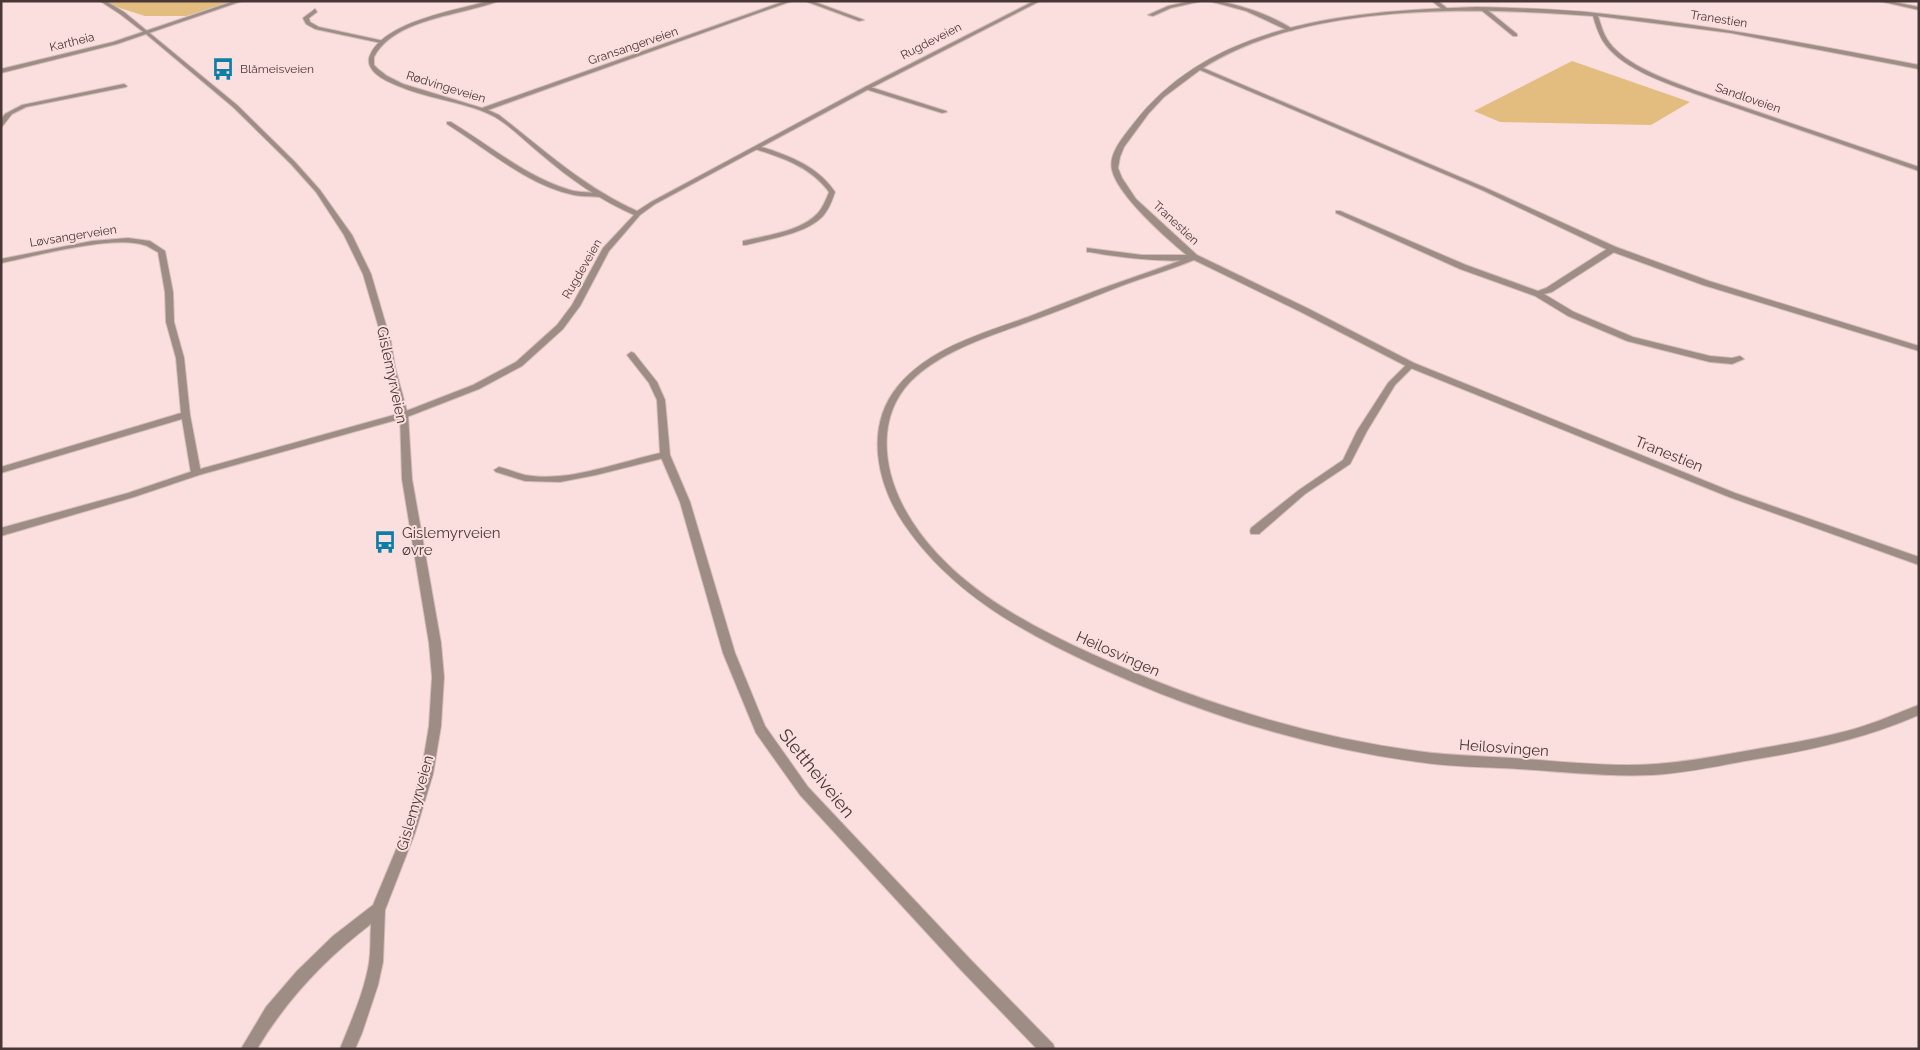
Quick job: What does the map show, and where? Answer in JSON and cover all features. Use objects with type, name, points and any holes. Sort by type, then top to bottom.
[{"type":"street","name":"Gislemyrveien","points":[[102,1],[122,13],[148,33],[234,106],[293,162],[318,191],[348,235],[366,274],[387,342],[391,367],[404,416],[407,479],[435,643],[438,677],[435,726],[427,774],[409,833],[378,910],[376,962],[355,1033],[347,1049]]},
{"type":"street","points":[[148,33],[240,1]]},
{"type":"street","points":[[315,11],[306,18],[308,24],[317,28],[382,41],[409,26],[496,1]]},
{"type":"street","name":"Gransangerveien","points":[[483,110],[790,1]]},
{"type":"street","points":[[807,1],[862,20]]},
{"type":"street","points":[[816,4],[829,1]]},
{"type":"street","name":"Rugdeveien","points":[[404,416],[476,387],[519,364],[540,346],[576,306],[606,250],[638,214],[670,193],[867,88],[1038,1]]},
{"type":"street","points":[[1151,15],[1170,7],[1200,1]]},
{"type":"street","points":[[1210,1],[1220,2],[1261,15],[1291,30]]},
{"type":"street","points":[[1434,1],[1445,9]]},
{"type":"street","points":[[1882,1],[1919,9]]},
{"type":"street","name":"Tranestien","points":[[1919,67],[1747,36],[1595,15],[1483,9],[1445,9],[1341,18],[1291,30],[1226,52],[1199,68],[1147,111],[1126,137],[1119,150],[1115,166],[1118,178],[1127,192],[1194,257],[1304,310],[1411,365],[1732,495],[1919,561]]},
{"type":"street","points":[[1483,9],[1514,35]]},
{"type":"street","name":"Sandloveien","points":[[1595,15],[1600,34],[1606,42],[1619,54],[1640,67],[1716,99],[1919,169]]},
{"type":"street","name":"Kartheia","points":[[1,71],[148,33]]},
{"type":"street","name":"Rødvingeveien","points":[[382,41],[375,46],[370,60],[379,74],[441,100],[483,110],[497,116],[555,164],[601,195],[638,214]]},
{"type":"street","points":[[1199,68],[1484,189],[1614,249],[1706,283],[1919,348]]},
{"type":"street","points":[[1,126],[5,117],[10,112],[24,106],[124,86]]},
{"type":"street","points":[[867,88],[944,112]]},
{"type":"street","points":[[449,123],[554,186],[568,192],[601,195]]},
{"type":"street","points":[[746,243],[805,224],[818,217],[827,205],[832,192],[826,182],[813,170],[797,162],[757,148]]},
{"type":"street","points":[[1338,212],[1463,266],[1538,294],[1571,314],[1630,340],[1710,359],[1732,361],[1740,359]]},
{"type":"street","name":"Løvsangerveien","points":[[1,261],[92,243],[128,240],[147,243],[161,251],[168,284],[170,322],[180,358],[186,415],[196,473]]},
{"type":"street","points":[[1538,294],[1549,290],[1614,249]]},
{"type":"street","points":[[1090,250],[1124,257],[1194,257]]},
{"type":"street","name":"Heilosvingen","points":[[1194,257],[1183,263],[1144,275],[971,342],[942,356],[916,372],[899,389],[889,408],[882,430],[880,453],[884,475],[894,500],[912,530],[934,557],[963,585],[996,609],[1043,636],[1093,660],[1151,685],[1223,711],[1355,747],[1422,757],[1621,770],[1684,766],[1815,743],[1868,730],[1919,710]]},
{"type":"street","name":"Slettheiveien","points":[[631,355],[653,382],[661,400],[665,455],[685,502],[729,653],[760,729],[804,791],[965,964],[1048,1049]]},
{"type":"street","points":[[1255,531],[1302,492],[1347,462],[1362,431],[1392,383],[1411,365]]},
{"type":"street","points":[[1,470],[186,415]]},
{"type":"street","points":[[1,532],[131,495],[196,473],[404,416]]},
{"type":"street","points":[[499,470],[525,478],[547,479],[594,472],[665,455]]},
{"type":"street","points":[[248,1049],[280,1002],[307,971],[357,925],[378,910]]},
{"type":"shaded area","points":[[98,1],[234,1],[186,16],[145,16]]},
{"type":"shaded area","points":[[1572,61],[1690,102],[1651,125],[1500,122],[1474,111]]},
{"type":"place","name":"Blåmeisveien","points":[[223,69]]},
{"type":"place","name":"Gislemyrveien øvre","points":[[385,542]]}]
